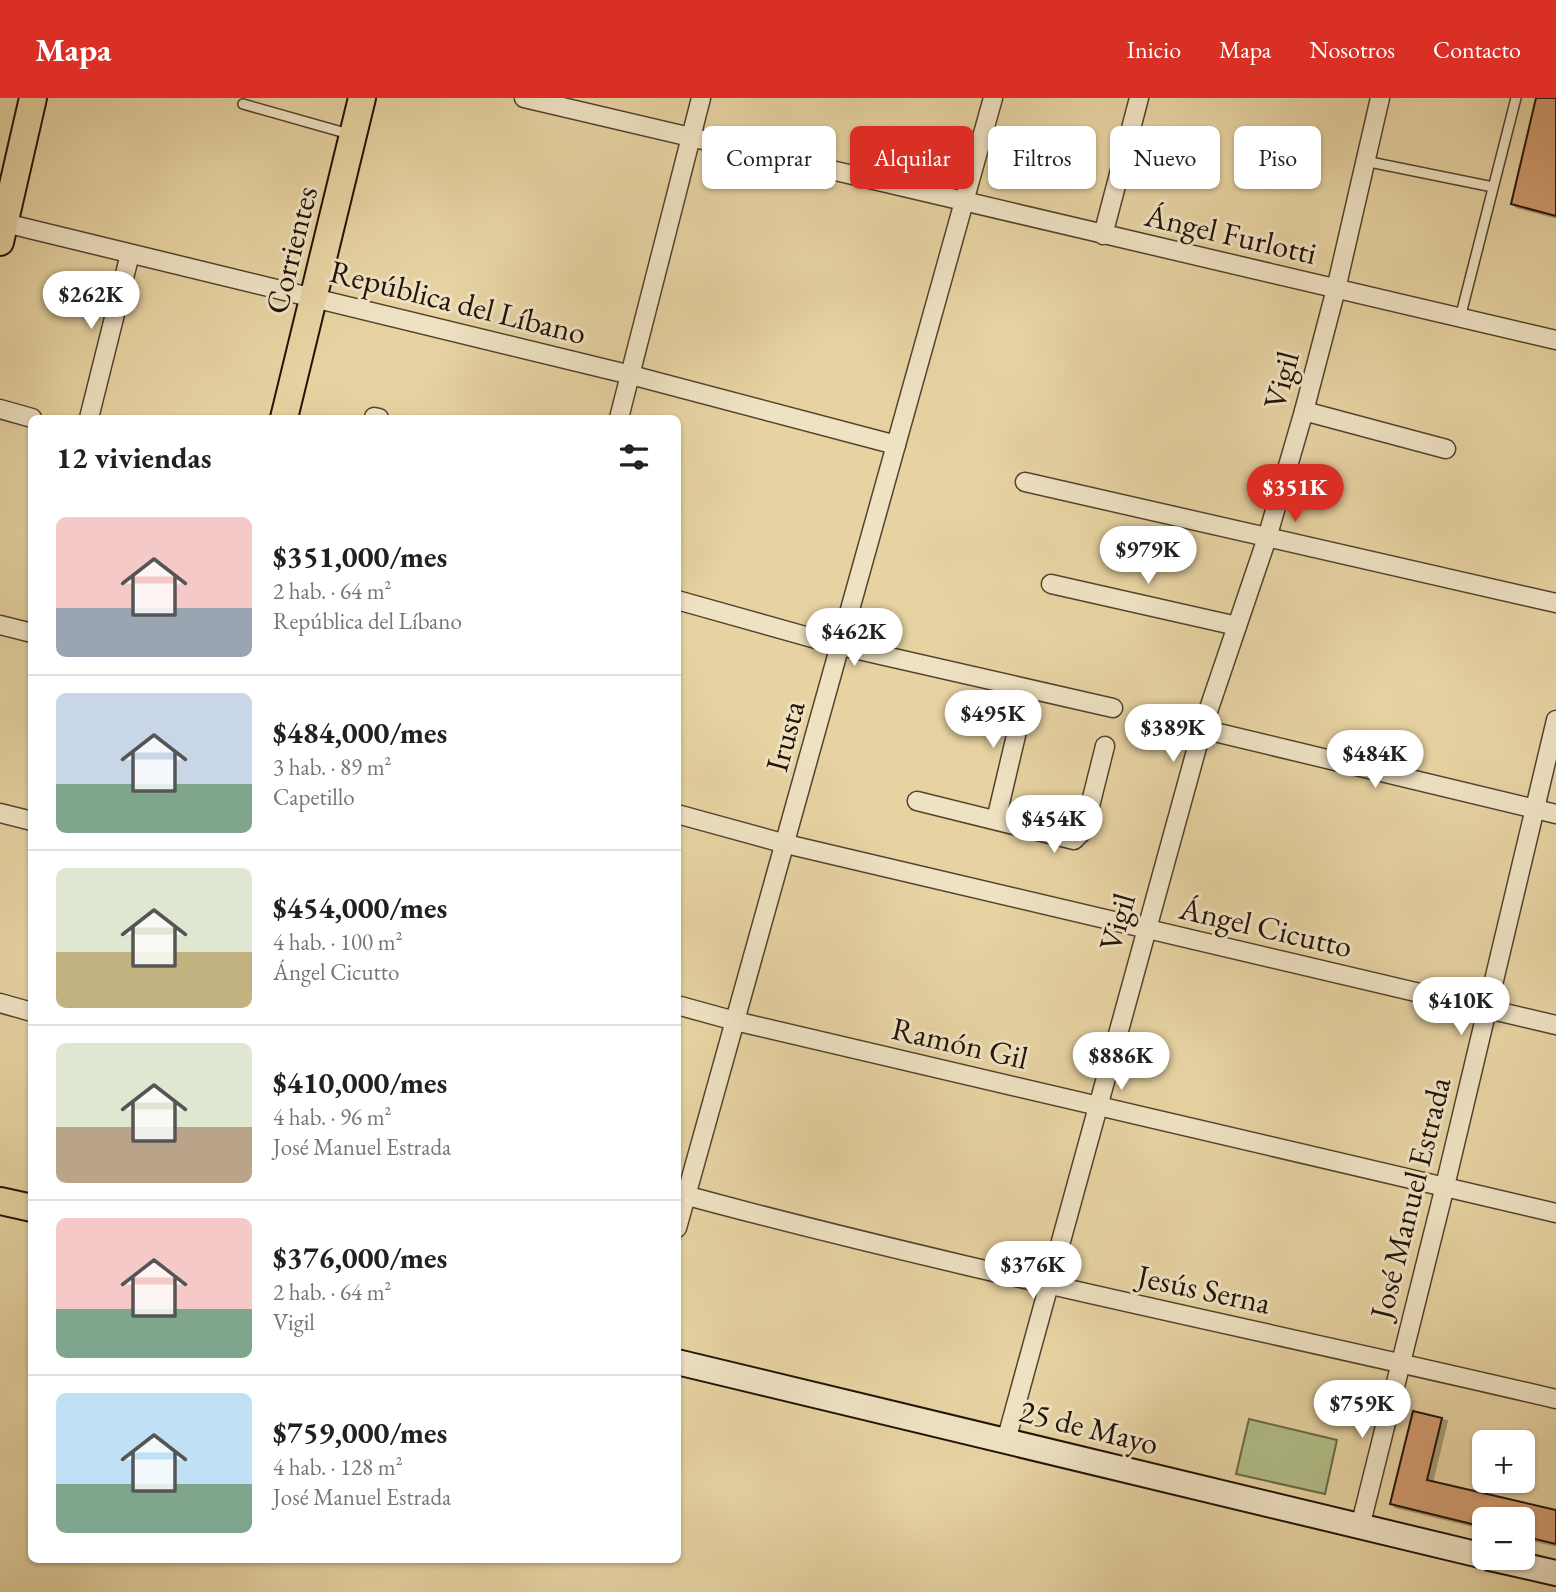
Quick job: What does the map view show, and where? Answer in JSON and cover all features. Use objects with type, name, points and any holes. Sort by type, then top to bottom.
[{"type":"main road","points":[[2,232],[33,98]]},
{"type":"main road","name":"Corrientes","points":[[285,415],[362,98]]},
{"type":"main road","points":[[0,1201],[28,1207]]},
{"type":"street","name":"Ángel Furlotti","points":[[524,98],[1556,340]]},
{"type":"street","points":[[620,415],[701,98]]},
{"type":"street","name":"Irusta","points":[[682,1194],[786,844],[993,98]]},
{"type":"street","points":[[1104,235],[1139,98]]},
{"type":"street","name":"Vigil","points":[[1006,1441],[1202,729],[1267,537],[1304,411],[1336,289],[1380,98]]},
{"type":"street","name":"República del Líbano","points":[[2,232],[130,254],[314,297],[631,375],[896,445]]},
{"type":"street","points":[[90,415],[130,254]]},
{"type":"street","points":[[0,409],[28,417]]},
{"type":"street","points":[[1304,411],[1446,449]]},
{"type":"street","points":[[1025,482],[1556,603]]},
{"type":"street","points":[[1051,584],[1237,625]]},
{"type":"street","points":[[681,601],[841,646],[1113,708]]},
{"type":"street","points":[[0,625],[28,632]]},
{"type":"street","points":[[996,820],[1027,689]]},
{"type":"street","name":"José Manuel Estrada","points":[[1360,1527],[1445,1186],[1556,720]]},
{"type":"street","points":[[1202,729],[1556,814]]},
{"type":"street","points":[[917,801],[1074,840],[1084,830],[1105,747]]},
{"type":"street","points":[[0,813],[28,820]]},
{"type":"street","name":"Ángel Cicutto","points":[[681,815],[786,844],[1556,1025]]},
{"type":"street","points":[[0,1003],[28,1011]]},
{"type":"street","name":"Ramón Gil","points":[[681,1006],[1556,1213]]},
{"type":"street","name":"Jesús Serna","points":[[682,1194],[1048,1285],[1401,1362],[1556,1399]]},
{"type":"street","name":"25 de Mayo","points":[[681,1363],[1472,1553]]},
{"type":"street","points":[[1535,1568],[1556,1573]]},
{"type":"lane","points":[[1460,318],[1516,98]]},
{"type":"lane","points":[[243,104],[353,135]]},
{"type":"lane","points":[[1366,161],[1493,187]]},
{"type":"green space","points":[[1249,1419],[1337,1440],[1325,1494],[1236,1474]]},
{"type":"building","points":[[1536,98],[1556,98],[1556,216],[1511,204]]},
{"type":"building","points":[[1413,1411],[1442,1418],[1427,1480],[1472,1490],[1472,1493],[1483,1493],[1556,1510],[1556,1544],[1535,1539],[1535,1507],[1472,1507],[1472,1524],[1390,1504]]}]
